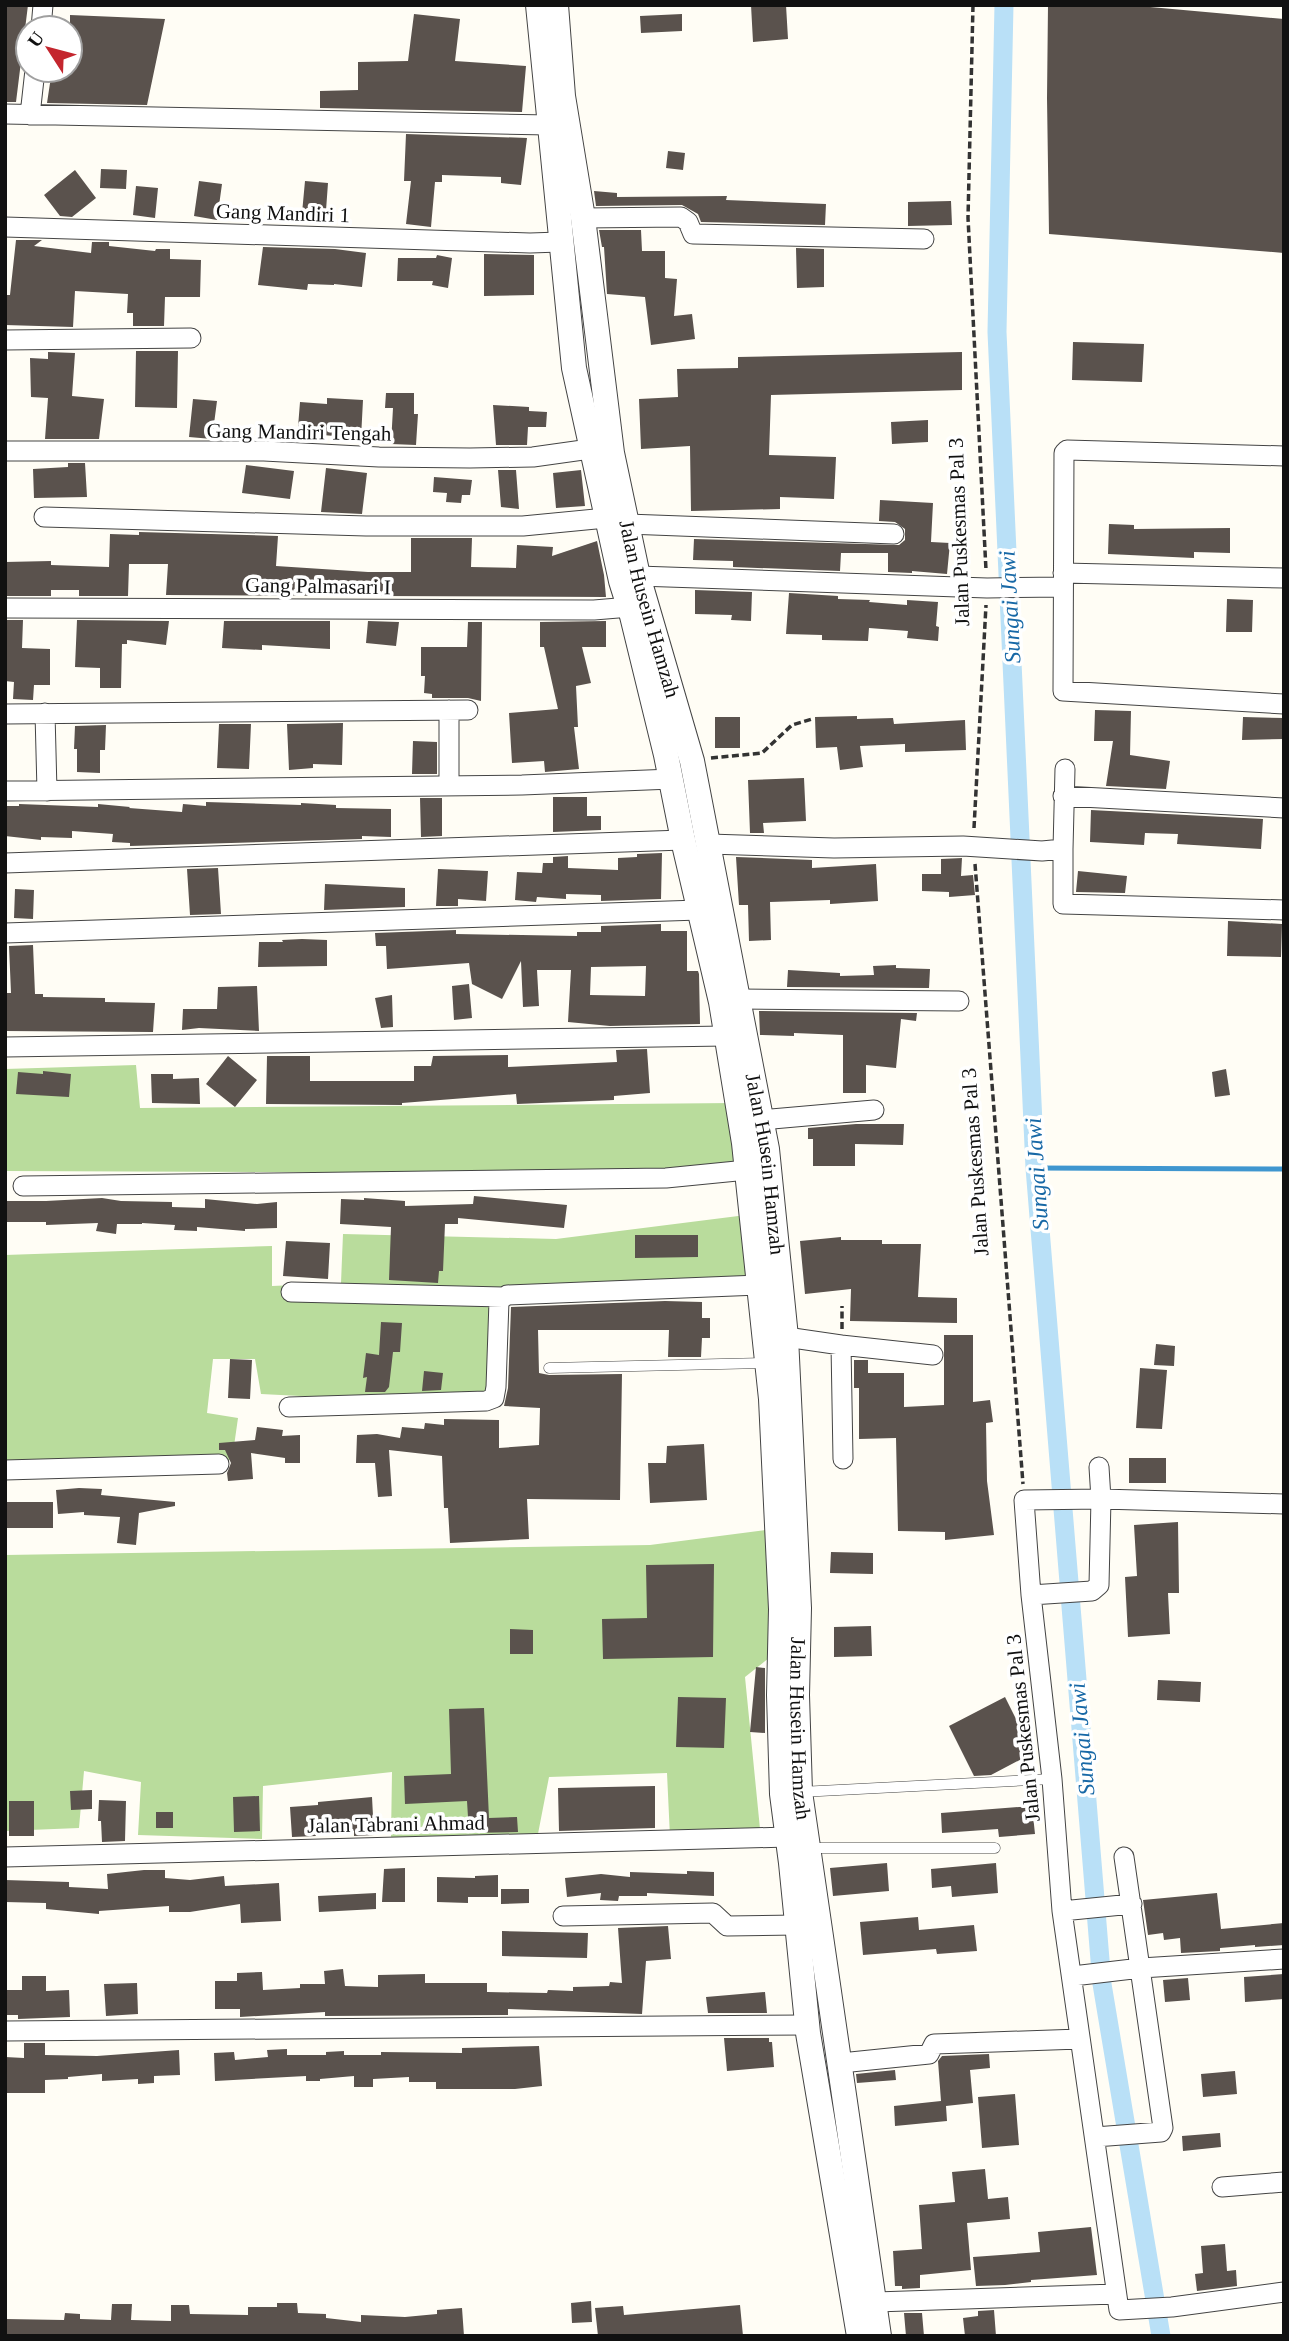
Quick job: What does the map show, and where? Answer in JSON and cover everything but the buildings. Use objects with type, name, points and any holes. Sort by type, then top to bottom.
[{"type":"street","name":"Jalan Husein Hamzah","points":[[538,5],[548,125],[583,218],[611,453],[616,522],[630,607],[709,844],[770,1173],[767,1363],[781,1609],[779,1695],[782,1794],[798,1843],[841,2063],[879,2336]]},
{"type":"street","name":"Jalan Husein Hamzah","points":[[556,5],[564,96],[560,242],[574,368],[590,449],[639,576],[680,761],[683,840],[721,1002],[747,1170],[770,1284],[786,1337],[799,1608],[797,1695],[800,1792],[797,1925],[807,2025],[859,2336]]},
{"type":"street","points":[[30,115],[34,84]]},
{"type":"street","points":[[5,114],[548,125]]},
{"type":"street","points":[[583,218],[681,217],[688,222],[693,234],[923,239]]},
{"type":"street","name":"Gang Mandiri 1","points":[[5,227],[560,242]]},
{"type":"street","points":[[5,340],[191,338]]},
{"type":"street","name":"Gang Mandiri Tengah","points":[[5,451],[264,451],[470,458],[533,457],[590,449]]},
{"type":"street","points":[[1284,457],[1067,450],[1064,453],[1063,580],[1063,691],[1284,704]]},
{"type":"street","points":[[44,517],[366,526],[523,526],[616,522],[894,534]]},
{"type":"street","points":[[639,576],[1036,588],[1063,580],[1284,578]]},
{"type":"street","name":"Gang Palmasari I","points":[[5,608],[594,610],[630,607]]},
{"type":"street","points":[[5,714],[459,710],[449,786]]},
{"type":"street","points":[[45,713],[47,791]]},
{"type":"street","points":[[5,791],[449,786],[680,761]]},
{"type":"street","points":[[1065,769],[1063,904],[1284,910]]},
{"type":"street","points":[[1063,796],[1284,808]]},
{"type":"street","points":[[5,863],[683,840]]},
{"type":"street","points":[[709,844],[1042,851],[1063,849]]},
{"type":"street","points":[[5,933],[699,910]]},
{"type":"street","points":[[739,999],[959,1001]]},
{"type":"street","points":[[5,1047],[726,1036]]},
{"type":"street","points":[[761,1120],[874,1110]]},
{"type":"street","points":[[23,1186],[666,1178],[747,1170]]},
{"type":"street","points":[[291,1292],[503,1297],[770,1284]]},
{"type":"street","points":[[289,1407],[486,1401],[494,1398],[499,1301],[503,1297]]},
{"type":"street","points":[[786,1337],[933,1355]]},
{"type":"street","points":[[841,1345],[843,1459]]},
{"type":"street","points":[[5,1470],[219,1464]]},
{"type":"street","points":[[1038,1595],[1093,1591],[1099,1584],[1099,1467]]},
{"type":"street","points":[[1030,1500],[1101,1499],[1284,1504]]},
{"type":"street","name":"Jalan Puskesmas Pal 3","points":[[1030,1500],[1052,1779],[1071,1910],[1073,1976],[1080,2039],[1103,2136],[1123,2305]]},
{"type":"street","name":"Jalan Tabrani Ahmad","points":[[5,1857],[798,1843]]},
{"type":"street","points":[[1103,2136],[1161,2132],[1163,2128],[1124,1857]]},
{"type":"street","points":[[1071,1910],[1132,1904]]},
{"type":"street","points":[[563,1916],[713,1913],[727,1926],[797,1925]]},
{"type":"street","points":[[1073,1976],[1140,1968],[1284,1959]]},
{"type":"street","points":[[5,2031],[807,2025]]},
{"type":"street","points":[[841,2063],[929,2054],[934,2044],[1080,2039]]},
{"type":"street","points":[[1222,2187],[1284,2182]]},
{"type":"street","points":[[876,2302],[1172,2307],[1284,2292]]},
{"type":"lane","points":[[548,1368],[767,1363]]},
{"type":"lane","points":[[800,1792],[1052,1779]]},
{"type":"lane","points":[[798,1843],[995,1847]]},
{"type":"path","name":"Jalan Puskesmas Pal 3","points":[[973,5],[968,218],[993,587],[973,848],[1030,1500]]},
{"type":"path","points":[[680,761],[762,753],[792,725],[812,719]]},
{"type":"green space","points":[[136,1065],[140,1108],[734,1103],[745,1174],[5,1171],[5,1069]]},
{"type":"green space","points":[[769,1212],[777,1283],[497,1293],[486,1401],[419,1402],[261,1394],[255,1359],[213,1359],[207,1413],[238,1418],[232,1460],[5,1465],[5,1255],[272,1246],[272,1286],[341,1283],[343,1234],[556,1239]]},
{"type":"green space","points":[[773,1529],[769,1658],[745,1677],[760,1829],[670,1837],[667,1773],[549,1777],[537,1839],[391,1837],[392,1772],[263,1786],[262,1839],[138,1835],[141,1782],[84,1771],[79,1828],[5,1831],[5,1555],[650,1545]]},
{"type":"waterway","name":"Sungai Jawi","points":[[1004,5],[997,332],[1035,1168],[1102,1984],[1161,2336]]},
{"type":"waterway","points":[[1035,1168],[1284,1169]]}]
